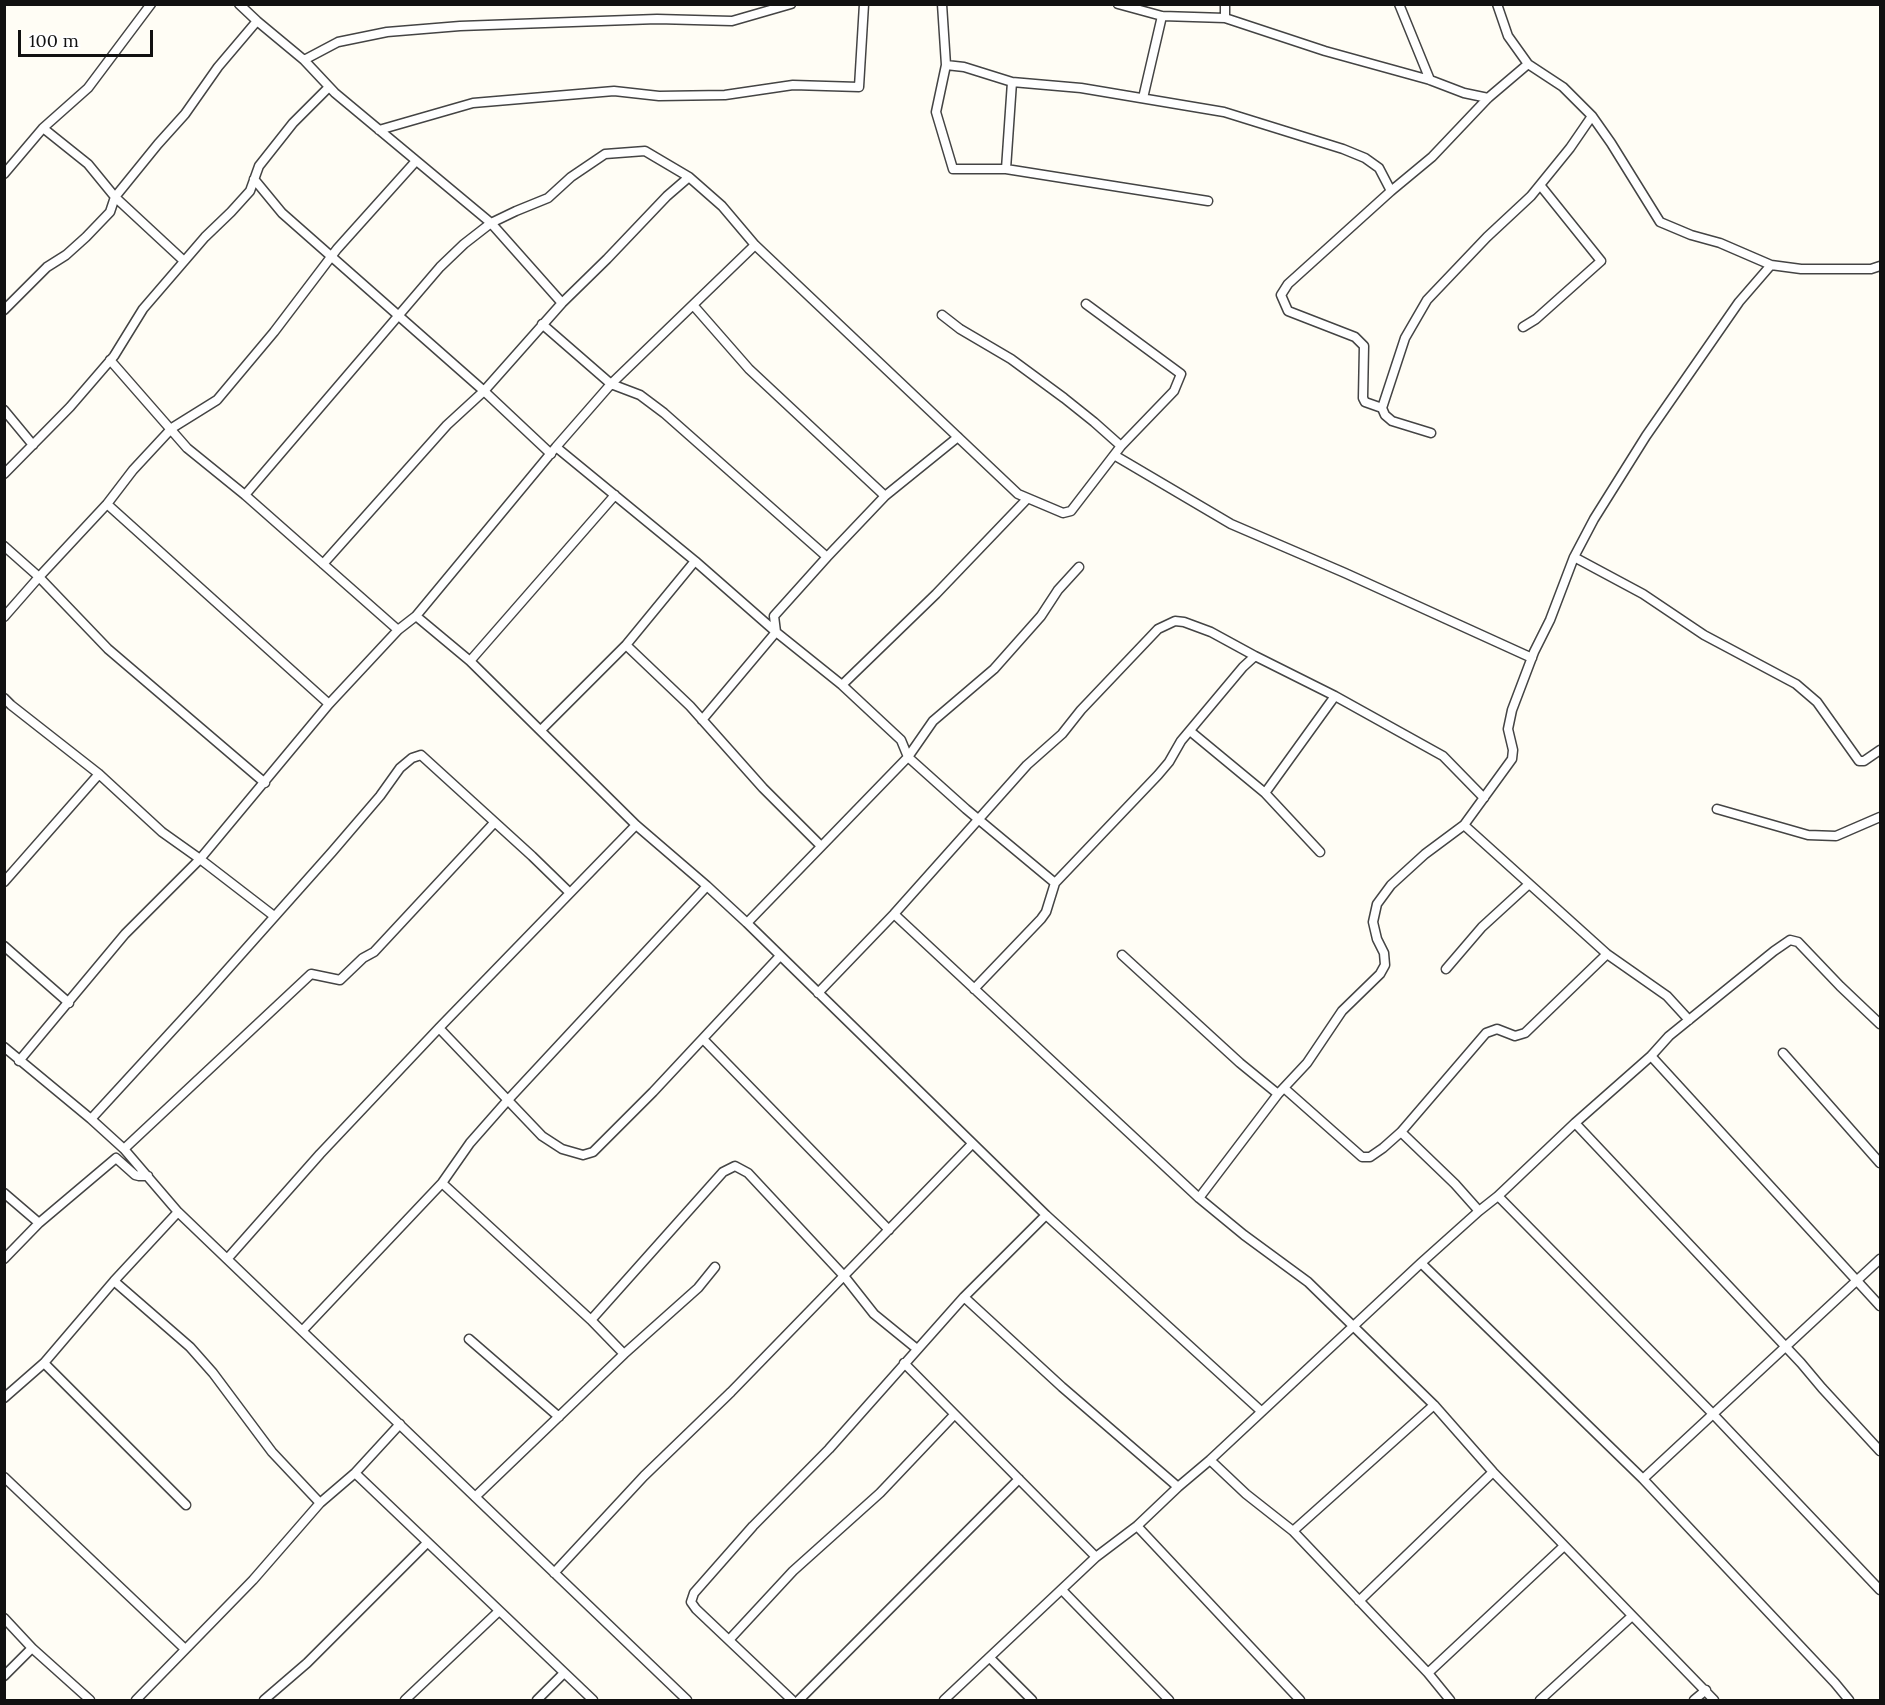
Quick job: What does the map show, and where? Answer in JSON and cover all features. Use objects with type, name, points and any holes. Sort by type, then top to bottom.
[{"type":"street","points":[[4,174],[43,128],[88,88],[151,4]]},
{"type":"street","points":[[240,4],[304,60],[328,87],[491,223],[562,303]]},
{"type":"street","points":[[304,60],[338,42],[387,32],[460,26],[657,19],[732,21],[791,4]]},
{"type":"street","points":[[379,130],[473,103],[614,91],[659,96],[725,95],[794,84],[858,87],[864,4]]},
{"type":"street","points":[[942,4],[946,65],[936,112],[953,169],[1006,169],[1208,201]]},
{"type":"street","points":[[1118,4],[1162,16],[1225,18],[1325,51],[1430,80],[1464,93],[1488,98]]},
{"type":"street","points":[[1225,4],[1225,18]]},
{"type":"street","points":[[1399,4],[1430,80]]},
{"type":"street","points":[[1497,4],[1508,36],[1528,64],[1563,87],[1592,116],[1660,222],[1691,235],[1720,243],[1771,265],[1801,269],[1871,269],[1881,266]]},
{"type":"street","points":[[1143,98],[1162,16]]},
{"type":"street","points":[[4,310],[47,267],[66,255],[110,212],[115,197],[185,114],[218,68],[257,21]]},
{"type":"street","points":[[1382,408],[1365,402],[1363,398],[1364,346],[1355,337],[1288,311],[1281,295],[1288,284],[1390,191],[1432,157],[1488,98],[1528,64]]},
{"type":"street","points":[[946,65],[964,67],[1012,82],[1081,88],[1224,112],[1365,158],[1379,168],[1390,191]]},
{"type":"street","points":[[1006,169],[1012,82]]},
{"type":"street","points":[[4,474],[110,360],[143,309],[205,237],[250,191],[259,166],[286,132],[328,87]]},
{"type":"street","points":[[1431,433],[1392,421],[1385,415],[1382,408],[1405,338],[1427,300],[1487,237],[1532,196],[1592,116]]},
{"type":"street","points":[[43,128],[88,164],[115,197],[184,261]]},
{"type":"street","points":[[245,495],[440,267],[464,244],[491,223],[516,210],[548,198],[571,177],[605,153],[645,151],[689,177],[722,206],[755,245],[1018,494],[1064,513],[1071,511],[1121,446],[1174,391],[1181,374],[1086,304]]},
{"type":"street","points":[[4,617],[107,504],[132,470],[172,428],[217,400],[274,332],[331,257],[416,161]]},
{"type":"street","points":[[323,564],[447,425],[484,391],[542,324],[608,259],[667,196],[689,177]]},
{"type":"street","points":[[254,179],[282,213],[398,317],[554,450],[615,495],[842,685],[901,740],[908,756],[1055,883]]},
{"type":"street","points":[[1523,327],[1536,319],[1601,261],[1540,185]]},
{"type":"street","points":[[19,1061],[126,934],[200,859],[329,704],[398,630],[416,616],[611,384],[755,245]]},
{"type":"street","points":[[1199,1198],[1281,1091],[1307,1063],[1342,1011],[1380,974],[1385,965],[1384,953],[1377,939],[1373,922],[1377,904],[1391,885],[1425,854],[1464,825],[1512,759],[1513,750],[1508,729],[1512,710],[1574,557],[1594,519],[1646,436],[1738,302],[1771,265]]},
{"type":"street","points":[[693,305],[749,369],[885,496]]},
{"type":"street","points":[[942,315],[960,329],[1011,359],[1055,391],[1121,446]]},
{"type":"street","points":[[542,324],[611,384],[639,395],[664,413],[827,557]]},
{"type":"street","points":[[110,360],[172,428],[187,448],[245,495],[398,630]]},
{"type":"street","points":[[4,410],[33,445]]},
{"type":"street","points":[[702,720],[776,632],[774,616],[827,557],[885,496],[958,437]]},
{"type":"street","points":[[1114,455],[1231,524],[1532,658]]},
{"type":"street","points":[[470,661],[615,495]]},
{"type":"street","points":[[842,685],[936,594],[1027,499]]},
{"type":"street","points":[[107,504],[329,704]]},
{"type":"street","points":[[4,546],[39,577],[108,649],[265,783]]},
{"type":"street","points":[[1574,557],[1643,594],[1704,635],[1796,684],[1817,702],[1859,761],[1864,761],[1881,750]]},
{"type":"street","points":[[540,730],[626,645],[695,561]]},
{"type":"street","points":[[747,923],[908,756],[933,721],[994,669],[1041,616],[1058,590],[1079,567]]},
{"type":"street","points":[[416,616],[470,661],[636,825],[747,923],[1046,1215],[1261,1411]]},
{"type":"street","points":[[819,993],[894,914],[1027,765],[1062,734],[1081,710],[1158,629],[1175,621],[1211,632],[1335,696],[1443,756],[1484,798]]},
{"type":"street","points":[[626,645],[690,706],[763,788],[820,846]]},
{"type":"street","points":[[974,989],[1041,919],[1046,912],[1055,883],[1158,775],[1190,731],[1255,656]]},
{"type":"street","points":[[1265,793],[1335,696]]},
{"type":"street","points":[[4,712],[8,702],[99,774],[162,832],[274,916]]},
{"type":"street","points":[[1190,731],[1265,793],[1320,852]]},
{"type":"street","points":[[91,1119],[203,997],[366,812],[400,768],[412,758],[421,755],[570,894]]},
{"type":"street","points":[[4,882],[99,774]]},
{"type":"street","points":[[1718,809],[1808,835],[1836,836],[1881,817]]},
{"type":"street","points":[[124,1149],[311,974],[340,980],[363,958],[374,952],[494,823]]},
{"type":"street","points":[[228,1258],[320,1154],[636,825]]},
{"type":"street","points":[[1464,825],[1607,954],[1667,996],[1689,1020]]},
{"type":"street","points":[[1446,969],[1482,927],[1529,884]]},
{"type":"street","points":[[302,1331],[442,1182],[470,1143],[507,1101],[707,886]]},
{"type":"street","points":[[894,914],[1199,1198],[1244,1235],[1308,1282],[1434,1405],[1493,1472],[1706,1690],[1714,1701]]},
{"type":"street","points":[[944,1701],[1096,1557],[1137,1526],[1210,1460],[1421,1263],[1651,1056],[1669,1036],[1765,958],[1790,940],[1798,942],[1881,1024]]},
{"type":"street","points":[[4,946],[69,1003]]},
{"type":"street","points":[[1122,955],[1240,1064],[1281,1091],[1362,1157],[1370,1157],[1401,1132],[1486,1033],[1497,1029],[1515,1036],[1525,1033],[1607,954]]},
{"type":"street","points":[[439,1028],[542,1136],[562,1149],[583,1155],[593,1152],[653,1092],[780,956]]},
{"type":"street","points":[[703,1039],[889,1230]]},
{"type":"street","points":[[4,1047],[124,1149],[178,1212],[687,1701]]},
{"type":"street","points":[[1783,1053],[1881,1163]]},
{"type":"street","points":[[1651,1056],[1881,1306]]},
{"type":"street","points":[[1575,1123],[1881,1451]]},
{"type":"street","points":[[1401,1132],[1455,1184],[1479,1211]]},
{"type":"street","points":[[554,1573],[644,1476],[731,1392],[972,1143]]},
{"type":"street","points":[[4,1259],[39,1223],[116,1158],[135,1175],[148,1176]]},
{"type":"street","points":[[591,1320],[723,1172],[735,1166],[748,1173],[844,1276],[874,1314],[917,1349]]},
{"type":"street","points":[[442,1182],[591,1320],[624,1354]]},
{"type":"street","points":[[4,1193],[39,1223]]},
{"type":"street","points":[[1498,1196],[1712,1413],[1881,1590]]},
{"type":"street","points":[[4,1398],[44,1363],[114,1281],[178,1212]]},
{"type":"street","points":[[792,1701],[693,1606],[691,1598],[753,1526],[829,1449],[964,1297],[1046,1215]]},
{"type":"street","points":[[1643,1479],[1881,1259]]},
{"type":"street","points":[[1421,1263],[1643,1479],[1849,1701]]},
{"type":"street","points":[[476,1497],[624,1354],[698,1288],[715,1267]]},
{"type":"street","points":[[114,1281],[190,1347],[213,1373],[272,1452],[320,1503]]},
{"type":"street","points":[[964,1297],[1062,1387],[1178,1487]]},
{"type":"street","points":[[469,1339],[559,1417]]},
{"type":"street","points":[[44,1363],[186,1505]]},
{"type":"street","points":[[904,1363],[1096,1557]]},
{"type":"street","points":[[1293,1531],[1434,1405]]},
{"type":"street","points":[[729,1640],[793,1571],[880,1493],[954,1415]]},
{"type":"street","points":[[136,1701],[253,1580],[320,1503],[355,1473],[400,1424]]},
{"type":"street","points":[[1210,1460],[1246,1494],[1293,1531],[1428,1673],[1450,1701]]},
{"type":"street","points":[[1359,1601],[1493,1472]]},
{"type":"street","points":[[355,1473],[593,1701]]},
{"type":"street","points":[[4,1477],[185,1649]]},
{"type":"street","points":[[799,1701],[1019,1479]]},
{"type":"street","points":[[1137,1526],[1300,1701]]},
{"type":"street","points":[[264,1701],[307,1663],[427,1543]]},
{"type":"street","points":[[1428,1673],[1564,1546]]},
{"type":"street","points":[[1062,1590],[1169,1701]]},
{"type":"street","points":[[405,1701],[499,1611]]},
{"type":"street","points":[[1540,1701],[1632,1616]]},
{"type":"street","points":[[4,1618],[32,1648],[90,1701]]},
{"type":"street","points":[[4,1676],[32,1648]]},
{"type":"street","points":[[990,1658],[1032,1701]]},
{"type":"street","points":[[537,1701],[563,1674]]},
{"type":"street","points":[[1694,1701],[1706,1690]]}]
